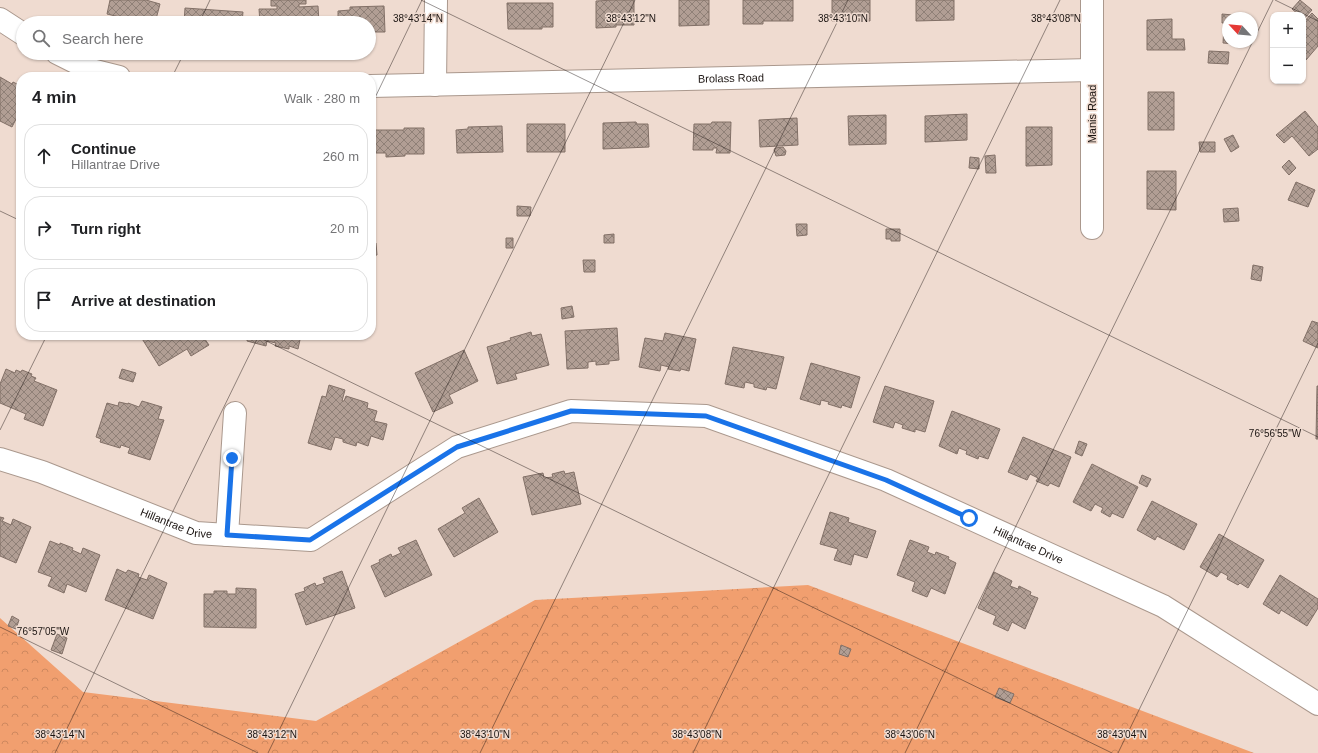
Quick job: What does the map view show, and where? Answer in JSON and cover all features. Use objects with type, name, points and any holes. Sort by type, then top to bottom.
[{"type":"street","points":[[436,0],[436,85]]},
{"type":"street","name":"Manis Road","points":[[1092,0],[1092,228]]},
{"type":"street","points":[[0,19],[16,29]]},
{"type":"street","points":[[71,60],[91,70],[99,72]]},
{"type":"street","name":"Brolass Road","points":[[376,86],[1091,70]]},
{"type":"street","name":"Hillantrae Drive","points":[[0,459],[42,472],[196,533],[310,540],[457,447],[571,411],[706,416],[886,480],[1163,606],[1318,704]]},
{"type":"street","points":[[227,535],[235,412]]},
{"type":"green space","points":[[808,585],[1254,753],[0,753],[0,618],[83,692],[316,721],[535,600]]},
{"type":"building","points":[[110,0],[146,0],[160,4],[157,16],[115,16],[107,14]]},
{"type":"building","points":[[271,0],[306,0],[306,4],[299,4],[299,7],[318,6],[319,16],[260,16],[259,9],[277,9],[277,6],[271,6]]},
{"type":"building","points":[[634,0],[634,25],[616,25],[616,27],[596,28],[596,1]]},
{"type":"building","points":[[679,0],[709,0],[709,25],[679,26]]},
{"type":"building","points":[[743,0],[793,0],[793,21],[763,21],[763,24],[743,24]]},
{"type":"building","points":[[832,0],[870,0],[870,21],[832,21]]},
{"type":"building","points":[[916,0],[954,0],[954,20],[916,21]]},
{"type":"building","points":[[1300,0],[1312,10],[1306,17],[1306,12],[1296,12],[1292,9]]},
{"type":"building","points":[[507,3],[553,3],[553,27],[542,27],[542,29],[508,29]]},
{"type":"building","points":[[384,6],[385,32],[376,32],[376,16],[338,16],[338,11],[350,10],[350,7]]},
{"type":"building","points":[[185,8],[243,12],[243,16],[184,16]]},
{"type":"building","points":[[1312,13],[1318,19],[1318,46],[1306,60],[1306,48],[1306,20]]},
{"type":"building","points":[[1172,19],[1172,39],[1184,39],[1185,50],[1147,50],[1147,20]]},
{"type":"building","points":[[1209,51],[1229,52],[1228,64],[1208,63]]},
{"type":"building","points":[[0,77],[12,84],[13,82],[16,84],[16,119],[12,127],[0,121]]},
{"type":"building","points":[[1148,92],[1174,92],[1174,130],[1148,130]]},
{"type":"building","points":[[1305,111],[1318,127],[1318,149],[1309,156],[1292,136],[1284,143],[1276,135]]},
{"type":"building","points":[[967,114],[967,140],[925,142],[925,116]]},
{"type":"building","points":[[886,115],[886,144],[849,145],[848,116]]},
{"type":"building","points":[[797,118],[798,145],[760,147],[759,120]]},
{"type":"building","points":[[636,122],[637,124],[648,124],[649,147],[603,149],[603,123]]},
{"type":"building","points":[[712,122],[731,122],[730,153],[716,153],[717,148],[713,148],[713,150],[693,150],[694,124],[711,124]]},
{"type":"building","points":[[527,124],[565,124],[565,152],[527,152]]},
{"type":"building","points":[[502,126],[503,152],[457,153],[456,130],[468,129],[468,127]]},
{"type":"building","points":[[1026,127],[1052,127],[1052,165],[1026,166]]},
{"type":"building","points":[[404,128],[424,128],[424,154],[405,154],[405,156],[386,157],[386,153],[376,153],[376,130],[404,130]]},
{"type":"building","points":[[1233,135],[1239,147],[1231,152],[1224,139]]},
{"type":"building","points":[[1199,142],[1215,142],[1215,152],[1200,152]]},
{"type":"building","points":[[783,147],[786,151],[785,155],[776,156],[774,150],[775,148]]},
{"type":"building","points":[[995,155],[996,173],[986,173],[985,156]]},
{"type":"building","points":[[970,157],[979,158],[979,169],[969,168]]},
{"type":"building","points":[[1289,160],[1296,168],[1289,175],[1282,167]]},
{"type":"building","points":[[1147,171],[1176,171],[1176,210],[1147,209]]},
{"type":"building","points":[[1296,182],[1315,190],[1308,207],[1288,200]]},
{"type":"building","points":[[517,206],[531,207],[530,216],[517,216]]},
{"type":"building","points":[[1238,208],[1239,221],[1224,222],[1223,209]]},
{"type":"building","points":[[796,224],[807,224],[807,235],[797,236]]},
{"type":"building","points":[[886,229],[900,229],[900,241],[891,241],[891,239],[886,239]]},
{"type":"building","points":[[614,234],[614,243],[604,243],[604,235]]},
{"type":"building","points":[[506,238],[513,238],[513,248],[506,248]]},
{"type":"building","points":[[583,260],[595,260],[595,272],[584,272]]},
{"type":"building","points":[[1253,265],[1263,267],[1261,281],[1251,279]]},
{"type":"building","points":[[572,306],[574,317],[562,319],[561,308]]},
{"type":"building","points":[[1312,321],[1318,323],[1318,348],[1303,341]]},
{"type":"building","points":[[617,328],[619,360],[609,361],[609,364],[596,365],[596,361],[588,362],[588,368],[567,369],[565,331]]},
{"type":"building","points":[[531,332],[532,336],[541,334],[549,365],[515,374],[517,379],[497,384],[487,347]]},
{"type":"building","points":[[665,333],[696,339],[689,371],[681,369],[680,371],[668,369],[669,367],[661,365],[660,371],[639,367],[645,338],[663,341]]},
{"type":"building","points":[[143,340],[206,340],[209,345],[191,356],[187,349],[159,366]]},
{"type":"building","points":[[300,340],[298,349],[289,346],[289,349],[275,346],[276,343],[267,341],[266,346],[247,341]]},
{"type":"building","points":[[733,347],[784,357],[776,389],[767,387],[766,390],[754,387],[754,384],[745,382],[744,388],[725,384]]},
{"type":"building","points":[[464,350],[478,381],[449,395],[453,403],[433,412],[415,373]]},
{"type":"building","points":[[811,363],[860,377],[851,408],[842,405],[841,408],[821,400],[820,405],[800,399]]},
{"type":"building","points":[[6,369],[15,373],[16,370],[21,372],[22,370],[32,374],[31,376],[36,378],[34,381],[57,390],[43,426],[24,419],[26,414],[0,403],[0,384]]},
{"type":"building","points":[[122,369],[136,373],[133,382],[119,378]]},
{"type":"building","points":[[329,385],[345,390],[342,401],[344,401],[346,396],[368,403],[367,408],[377,411],[374,421],[387,424],[383,440],[371,436],[368,446],[357,442],[356,446],[343,442],[343,439],[335,437],[331,450],[308,443],[322,396],[326,397]]},
{"type":"building","points":[[885,386],[934,401],[925,432],[915,429],[915,432],[902,428],[903,425],[895,422],[893,428],[873,422]]},
{"type":"building","points":[[1317,386],[1318,439],[1316,439]]},
{"type":"building","points":[[142,401],[162,407],[158,419],[164,420],[150,460],[128,453],[130,448],[121,445],[120,448],[100,442],[101,439],[96,437],[107,403],[118,406],[119,402],[128,403],[139,407]]},
{"type":"building","points":[[952,411],[1000,429],[988,459],[979,456],[978,459],[966,454],[967,451],[959,448],[957,454],[939,446]]},
{"type":"building","points":[[1023,437],[1071,457],[1059,487],[1050,483],[1048,486],[1036,481],[1038,478],[1030,474],[1027,480],[1008,472]]},
{"type":"building","points":[[1079,441],[1087,444],[1082,456],[1075,453]]},
{"type":"building","points":[[1092,464],[1138,487],[1123,518],[1112,513],[1110,517],[1101,512],[1103,508],[1095,504],[1091,511],[1073,502]]},
{"type":"building","points":[[564,471],[565,474],[574,472],[581,504],[532,515],[523,477],[543,473],[544,478],[553,477],[552,474]]},
{"type":"building","points":[[1142,475],[1151,479],[1147,487],[1139,483]]},
{"type":"building","points":[[479,498],[498,532],[454,557],[438,529],[465,513],[462,508]]},
{"type":"building","points":[[1152,501],[1197,524],[1184,550],[1157,536],[1155,540],[1137,530]]},
{"type":"building","points":[[830,512],[849,518],[848,522],[876,531],[867,558],[854,554],[851,565],[834,560],[838,549],[820,544]]},
{"type":"building","points":[[0,517],[4,518],[2,521],[11,525],[13,519],[31,527],[16,563],[0,556]]},
{"type":"building","points":[[1219,534],[1264,560],[1248,588],[1240,583],[1238,585],[1227,579],[1228,576],[1221,572],[1217,577],[1200,567]]},
{"type":"building","points":[[416,540],[432,575],[385,597],[371,566],[380,562],[379,560],[391,554],[392,557],[401,553],[398,548]]},
{"type":"building","points":[[910,540],[929,547],[927,552],[935,555],[936,552],[949,557],[948,559],[956,563],[945,594],[931,588],[927,597],[912,591],[915,582],[897,575]]},
{"type":"building","points":[[50,541],[73,548],[72,550],[81,554],[83,548],[100,555],[86,592],[67,584],[64,593],[48,586],[52,577],[38,572]]},
{"type":"building","points":[[117,569],[126,573],[128,570],[139,574],[138,577],[147,580],[149,575],[167,583],[153,619],[105,600]]},
{"type":"building","points":[[342,571],[355,608],[306,625],[295,594],[305,591],[304,588],[315,583],[316,586],[325,583],[323,578]]},
{"type":"building","points":[[994,572],[1012,581],[1010,586],[1018,589],[1019,586],[1031,592],[1030,595],[1038,598],[1025,629],[1012,622],[1008,631],[993,624],[996,616],[978,608]]},
{"type":"building","points":[[1280,575],[1318,599],[1318,608],[1307,626],[1281,610],[1279,614],[1263,604]]},
{"type":"building","points":[[236,588],[256,589],[256,628],[204,627],[204,594],[214,594],[214,591],[227,591],[227,594],[236,594]]},
{"type":"building","points":[[12,616],[19,620],[16,629],[8,626]]},
{"type":"building","points":[[57,634],[67,638],[62,654],[51,650]]},
{"type":"building","points":[[841,645],[851,649],[848,657],[839,654]]},
{"type":"building","points":[[999,688],[1014,694],[1010,703],[995,697]]},
{"type":"route","points":[[232,458],[227,535],[310,540],[457,447],[571,411],[706,416],[886,480],[969,518]]}]
